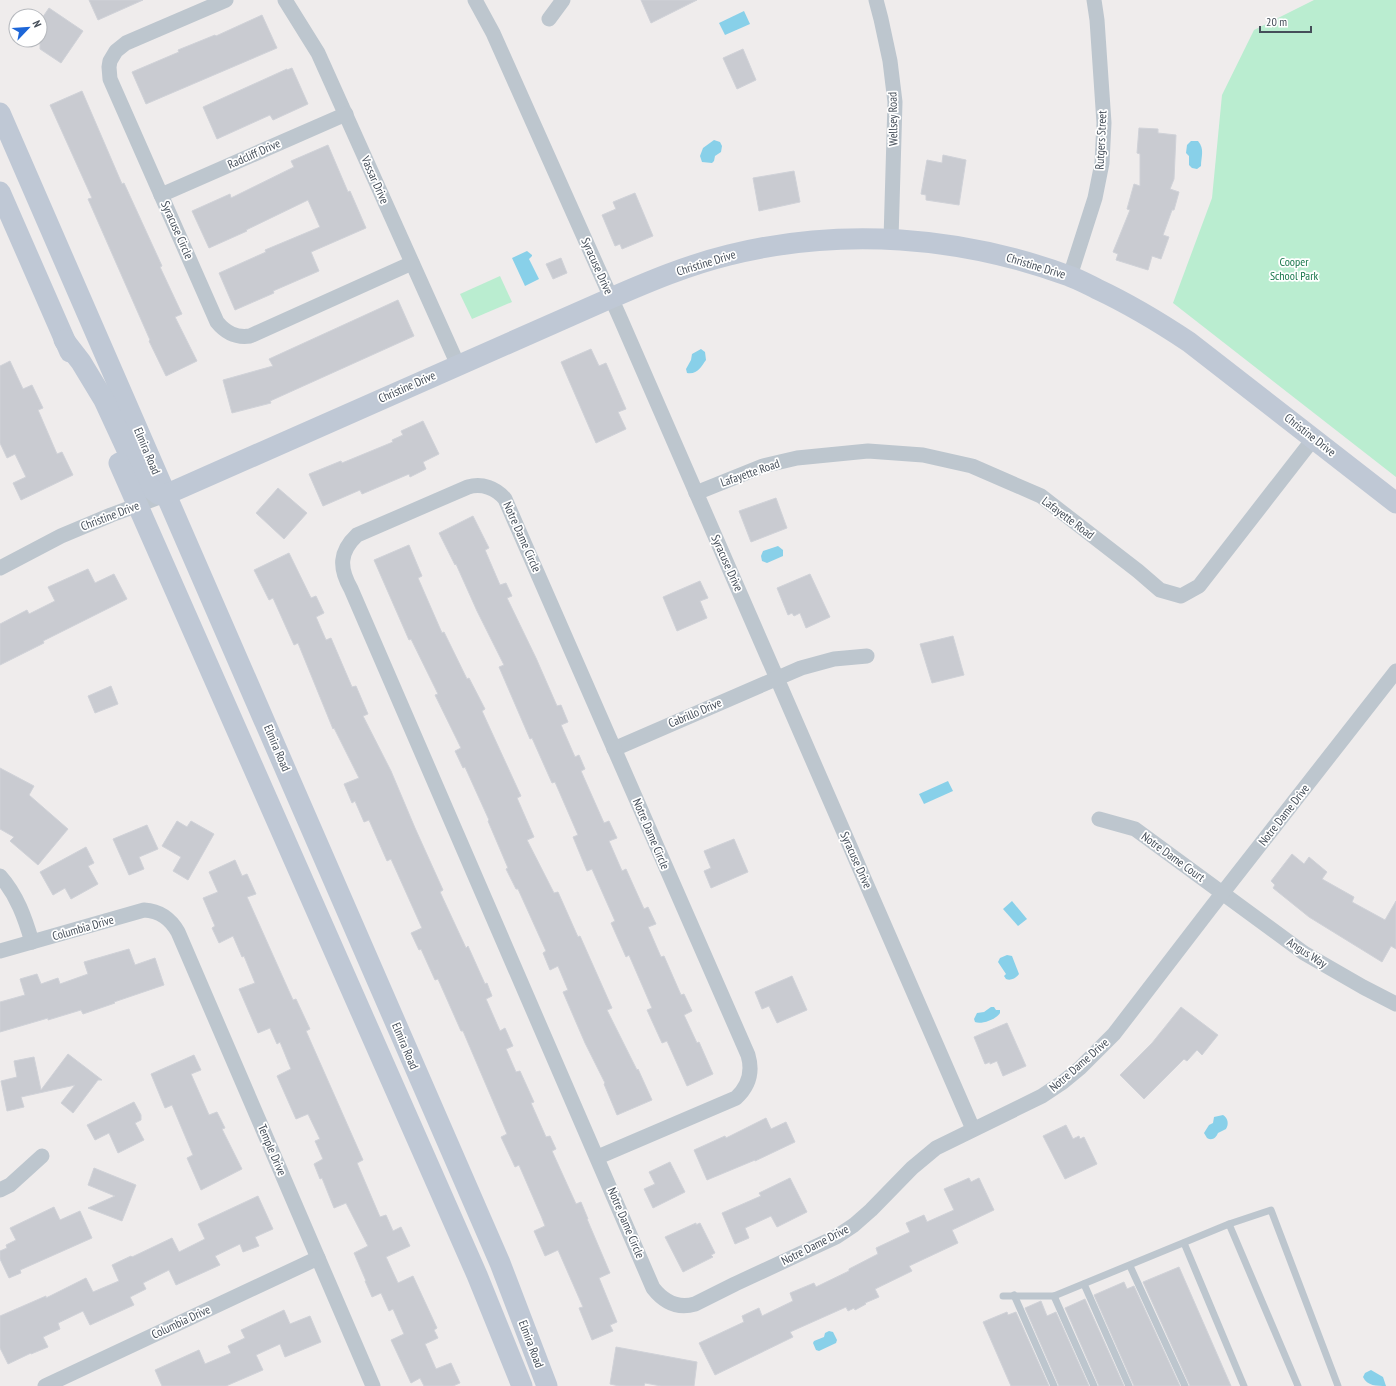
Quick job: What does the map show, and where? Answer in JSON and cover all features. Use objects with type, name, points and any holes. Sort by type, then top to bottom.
[{"type":"main road","name":"Elmira Road","points":[[0,113],[500,1263],[547,1386]]},
{"type":"main road","name":"Elmira Road","points":[[0,192],[165,571],[477,1274],[522,1386]]},
{"type":"main road","name":"Christine Drive","points":[[165,495],[458,365],[676,271],[746,251],[796,242],[854,238],[891,239],[956,246],[1009,257],[1070,276],[1121,300],[1183,338],[1396,503]]},
{"type":"main road","points":[[64,340],[81,362],[104,400],[141,480],[158,494],[165,495]]},
{"type":"main road","points":[[138,506],[152,509],[158,514],[168,532],[204,616],[241,665]]},
{"type":"street","name":"Syracuse Circle","points":[[226,0],[126,43],[116,50],[110,61],[109,67],[110,79],[217,322],[227,332],[237,336],[254,334],[412,263]]},
{"type":"street","name":"Vassar Drive","points":[[285,0],[318,53],[458,365]]},
{"type":"street","name":"Syracuse Drive","points":[[474,0],[493,33],[611,298],[973,1129]]},
{"type":"street","points":[[549,19],[562,0]]},
{"type":"street","name":"Wellsey Road","points":[[876,0],[890,62],[895,102],[891,239]]},
{"type":"street","name":"Rutgers Street","points":[[1070,276],[1095,198],[1102,163],[1104,123],[1097,20],[1094,0]]},
{"type":"street","name":"Radcliff Drive","points":[[161,195],[346,114]]},
{"type":"street","name":"Lafayette Road","points":[[696,493],[763,466],[797,458],[868,451],[923,455],[972,466],[1041,496],[1138,571],[1160,590],[1181,596],[1199,586],[1314,438]]},
{"type":"street","name":"Notre Dame Circle","points":[[598,1157],[732,1100],[740,1095],[748,1084],[751,1066],[748,1055],[508,504],[499,493],[484,486],[473,486],[357,536],[346,548],[342,562],[342,570],[598,1157],[653,1288]]},
{"type":"street","name":"Christine Drive","points":[[0,568],[61,536],[165,495]]},
{"type":"street","name":"Cabrillo Drive","points":[[614,749],[801,668],[834,659],[867,656]]},
{"type":"street","name":"Notre Dame Drive","points":[[653,1288],[660,1297],[670,1303],[679,1306],[689,1306],[836,1237],[854,1225],[871,1210],[912,1168],[936,1148],[1042,1096],[1063,1082],[1114,1034],[1222,893],[1396,671]]},
{"type":"street","name":"Notre Dame Court","points":[[1099,819],[1136,829],[1222,893]]},
{"type":"street","points":[[0,876],[10,888],[24,916],[32,942]]},
{"type":"street","name":"Angus Way","points":[[1222,893],[1304,953],[1396,1004]]},
{"type":"street","name":"Columbia Drive","points":[[0,951],[136,912],[151,911],[166,916]]},
{"type":"street","name":"Temple Drive","points":[[166,916],[178,932],[372,1386]]},
{"type":"street","points":[[0,1190],[10,1185],[42,1156]]},
{"type":"street","name":"Columbia Drive","points":[[45,1386],[318,1258]]},
{"type":"lane","points":[[1003,1296],[1054,1296],[1230,1224],[1271,1210],[1338,1386]]},
{"type":"lane","points":[[1230,1224],[1298,1386]]},
{"type":"lane","points":[[1184,1243],[1244,1386]]},
{"type":"lane","points":[[1130,1266],[1185,1386]]},
{"type":"lane","points":[[1084,1284],[1129,1386]]},
{"type":"lane","points":[[1014,1295],[1054,1386]]},
{"type":"lane","points":[[1054,1296],[1094,1386]]},
{"type":"green space","name":"Cooper School Park","points":[[1314,0],[1396,0],[1396,477],[1173,303],[1212,198],[1222,95],[1254,30]]},
{"type":"green space","points":[[500,276],[512,302],[472,319],[460,294]]},
{"type":"water","points":[[744,11],[750,24],[725,35],[719,23]]},
{"type":"water","points":[[714,140],[720,142],[722,146],[721,152],[715,156],[712,163],[702,162],[700,156],[703,148]]},
{"type":"water","points":[[1191,141],[1198,141],[1201,147],[1201,166],[1197,169],[1192,168],[1189,165],[1189,156],[1186,153],[1187,145]]},
{"type":"water","points":[[527,251],[532,255],[529,259],[539,279],[525,286],[512,258]]},
{"type":"water","points":[[701,349],[705,352],[706,360],[696,372],[687,373],[686,369],[691,360],[692,354]]},
{"type":"water","points":[[778,546],[783,550],[783,556],[767,563],[762,561],[761,556],[763,551]]},
{"type":"water","points":[[948,781],[953,791],[924,804],[919,794]]},
{"type":"water","points":[[1012,901],[1027,919],[1018,926],[1003,909]]},
{"type":"water","points":[[1007,955],[1012,956],[1019,974],[1010,980],[1006,979],[1004,976],[1006,974],[998,962],[1000,958]]},
{"type":"water","points":[[991,1007],[994,1007],[996,1010],[1000,1010],[1000,1013],[985,1022],[975,1022],[974,1019],[977,1013],[984,1012]]},
{"type":"water","points":[[1223,1115],[1228,1121],[1226,1129],[1218,1133],[1214,1138],[1207,1138],[1204,1133],[1209,1125],[1213,1123],[1214,1117]]},
{"type":"water","points":[[829,1331],[833,1332],[837,1340],[836,1343],[819,1351],[816,1350],[813,1343],[814,1341],[824,1337],[825,1333]]},
{"type":"water","points":[[1371,1370],[1383,1377],[1386,1386],[1373,1385],[1365,1380],[1363,1377],[1365,1373]]},
{"type":"building","points":[[89,0],[143,0],[98,20]]},
{"type":"building","points":[[641,0],[697,0],[651,23]]},
{"type":"building","points":[[49,8],[83,31],[61,63],[40,49],[48,48]]},
{"type":"building","points":[[262,15],[277,48],[146,104],[132,72],[179,52],[178,50],[215,35],[216,36]]},
{"type":"building","points":[[743,49],[756,80],[737,89],[723,58]]},
{"type":"building","points":[[292,68],[308,104],[273,120],[270,115],[217,139],[203,107]]},
{"type":"building","points":[[82,91],[122,184],[124,183],[162,266],[160,267],[182,314],[175,317],[197,361],[166,376],[149,341],[150,340],[88,199],[92,198],[50,105]]},
{"type":"building","points":[[1139,128],[1158,129],[1158,133],[1176,135],[1174,179],[1170,189],[1179,192],[1174,210],[1172,210],[1163,235],[1169,237],[1161,259],[1152,256],[1148,270],[1116,260],[1118,254],[1113,252],[1130,210],[1127,209],[1134,184],[1140,186],[1140,154],[1137,153]]},
{"type":"building","points":[[328,145],[348,192],[350,191],[366,228],[311,252],[319,271],[273,291],[274,293],[235,310],[219,273],[266,252],[265,250],[320,227],[308,200],[246,230],[247,231],[209,248],[192,211],[230,194],[231,198],[294,167],[291,161]]},
{"type":"building","points":[[943,155],[966,160],[959,205],[926,200],[926,195],[921,194],[927,160],[942,163]]},
{"type":"building","points":[[794,171],[800,202],[759,211],[753,178]]},
{"type":"building","points":[[635,193],[653,236],[622,249],[620,244],[615,246],[602,215],[616,209],[613,202]]},
{"type":"building","points":[[561,258],[567,273],[553,279],[546,264]]},
{"type":"building","points":[[398,300],[414,336],[270,401],[271,403],[232,413],[223,380],[273,366],[269,359]]},
{"type":"building","points":[[591,349],[599,366],[606,363],[626,409],[618,412],[626,429],[596,443],[561,362]]},
{"type":"building","points":[[10,361],[23,389],[32,385],[43,408],[38,410],[57,454],[62,452],[73,475],[21,500],[13,483],[26,477],[15,454],[7,458],[0,443],[0,366]]},
{"type":"building","points":[[423,421],[439,454],[423,462],[426,469],[410,477],[409,474],[362,494],[360,490],[323,506],[309,474],[341,461],[342,463],[393,442],[392,440],[403,435],[401,431]]},
{"type":"building","points":[[278,488],[307,513],[284,539],[256,513]]},
{"type":"building","points":[[776,498],[787,528],[751,542],[739,511]]},
{"type":"building","points":[[473,516],[489,548],[485,550],[500,585],[506,583],[512,596],[507,598],[557,706],[561,705],[568,722],[561,725],[575,757],[579,755],[585,769],[581,771],[604,823],[609,821],[617,838],[609,841],[622,871],[626,869],[644,909],[648,907],[656,924],[648,927],[661,957],[664,956],[681,995],[684,994],[692,1011],[684,1015],[697,1043],[699,1042],[713,1074],[687,1086],[667,1041],[662,1043],[647,1010],[652,1008],[629,955],[626,957],[611,923],[615,921],[592,869],[587,871],[573,837],[578,835],[555,782],[552,783],[532,738],[530,739],[499,667],[504,665],[477,611],[456,564],[455,565],[439,533]]},
{"type":"building","points":[[409,545],[422,576],[418,578],[442,633],[444,632],[467,679],[469,678],[485,709],[482,711],[521,796],[517,798],[534,837],[527,840],[554,893],[558,892],[578,937],[580,936],[612,1008],[607,1010],[637,1070],[638,1069],[652,1100],[617,1115],[604,1084],[605,1083],[585,1043],[563,992],[568,990],[558,966],[550,970],[543,953],[546,951],[518,889],[516,889],[506,869],[508,868],[488,821],[489,820],[465,767],[463,768],[455,751],[461,748],[435,695],[438,694],[411,639],[409,640],[374,560]]},
{"type":"building","points":[[289,553],[311,598],[316,596],[324,613],[316,617],[326,640],[331,638],[352,687],[356,686],[368,714],[363,716],[391,771],[443,890],[440,892],[466,948],[468,946],[485,984],[487,983],[492,996],[486,999],[500,1031],[505,1028],[513,1046],[506,1049],[516,1072],[520,1071],[534,1102],[531,1103],[546,1137],[550,1136],[556,1149],[552,1151],[576,1204],[581,1202],[610,1273],[599,1278],[617,1322],[610,1325],[613,1331],[592,1340],[579,1308],[583,1307],[558,1250],[545,1256],[534,1231],[545,1226],[542,1218],[519,1165],[515,1167],[501,1137],[507,1134],[463,1031],[461,1031],[438,979],[435,980],[421,949],[419,950],[411,933],[422,928],[391,859],[387,861],[369,820],[364,822],[355,801],[352,803],[344,784],[359,778],[334,728],[333,729],[298,643],[294,645],[273,598],[269,600],[254,570]]},
{"type":"building","points":[[88,569],[95,583],[114,574],[127,599],[43,641],[44,643],[0,665],[0,624],[27,610],[29,614],[55,601],[48,587]]},
{"type":"building","points":[[810,574],[830,617],[806,628],[800,613],[794,616],[792,613],[788,615],[777,588]]},
{"type":"building","points":[[700,581],[708,598],[700,601],[707,618],[677,631],[663,597]]},
{"type":"building","points":[[953,636],[964,675],[932,683],[920,644]]},
{"type":"building","points":[[111,686],[118,704],[95,713],[88,696]]},
{"type":"building","points":[[0,768],[34,786],[29,795],[68,829],[38,865],[10,841],[14,837],[0,829]]},
{"type":"building","points":[[177,821],[187,827],[191,821],[214,834],[188,880],[173,871],[181,857],[162,846]]},
{"type":"building","points":[[147,825],[158,849],[139,857],[144,869],[129,875],[113,839]]},
{"type":"building","points":[[734,839],[748,872],[711,888],[704,871],[711,868],[704,851]]},
{"type":"building","points":[[86,847],[94,863],[88,866],[98,884],[71,899],[65,888],[53,895],[40,872]]},
{"type":"building","points":[[1292,854],[1304,864],[1309,857],[1327,872],[1322,879],[1354,897],[1352,902],[1385,920],[1396,901],[1396,949],[1391,946],[1382,962],[1309,917],[1273,888],[1275,885],[1271,881]]},
{"type":"building","points":[[235,860],[242,876],[247,874],[256,894],[247,897],[293,1000],[296,999],[310,1029],[306,1031],[363,1160],[357,1163],[380,1217],[386,1215],[393,1231],[401,1227],[410,1246],[386,1257],[398,1283],[413,1276],[437,1328],[434,1330],[438,1338],[425,1344],[436,1369],[451,1363],[460,1383],[453,1386],[424,1386],[420,1378],[411,1383],[391,1340],[404,1334],[393,1309],[389,1311],[381,1293],[372,1297],[354,1253],[368,1246],[346,1203],[334,1208],[322,1178],[320,1179],[314,1164],[323,1159],[315,1141],[320,1139],[308,1114],[296,1119],[277,1076],[291,1069],[280,1042],[277,1044],[270,1028],[258,1033],[239,989],[255,983],[244,956],[242,957],[233,936],[219,943],[212,928],[215,926],[203,898],[218,892],[209,872]]},
{"type":"building","points":[[129,949],[135,965],[155,958],[164,985],[83,1014],[81,1010],[0,1032],[0,1002],[25,995],[20,979],[37,974],[41,984],[58,978],[60,984],[88,974],[84,962]]},
{"type":"building","points":[[792,976],[807,1010],[777,1023],[769,1006],[762,1009],[755,992]]},
{"type":"building","points":[[1181,1007],[1218,1035],[1202,1055],[1197,1050],[1187,1061],[1184,1059],[1144,1099],[1120,1075],[1152,1043]]},
{"type":"building","points":[[1007,1023],[1026,1066],[1003,1076],[997,1061],[990,1064],[990,1062],[985,1064],[974,1037]]},
{"type":"building","points":[[68,1054],[102,1080],[98,1080],[73,1113],[61,1103],[75,1085],[21,1097],[24,1107],[7,1111],[1,1081],[17,1077],[14,1061],[34,1057],[41,1090]]},
{"type":"building","points":[[194,1055],[201,1070],[191,1074],[209,1115],[217,1112],[225,1128],[222,1129],[242,1169],[201,1190],[187,1158],[193,1155],[172,1105],[165,1108],[151,1074]]},
{"type":"building","points":[[134,1102],[141,1115],[141,1120],[135,1123],[144,1140],[118,1153],[109,1133],[95,1140],[87,1125]]},
{"type":"building","points":[[766,1118],[771,1129],[786,1122],[795,1142],[755,1161],[707,1180],[694,1150],[725,1136],[726,1138]]},
{"type":"building","points":[[1066,1125],[1073,1139],[1079,1136],[1080,1139],[1084,1137],[1097,1164],[1065,1179],[1043,1136]]},
{"type":"building","points":[[670,1162],[685,1192],[653,1208],[644,1189],[655,1184],[649,1172]]},
{"type":"building","points":[[94,1168],[136,1185],[122,1221],[88,1208],[115,1196],[88,1185]]},
{"type":"building","points":[[790,1178],[807,1212],[777,1227],[771,1216],[745,1228],[749,1238],[735,1244],[722,1213],[761,1196],[759,1193]]},
{"type":"building","points":[[969,1178],[971,1182],[979,1178],[994,1210],[952,1230],[958,1243],[909,1266],[912,1271],[875,1289],[879,1297],[865,1303],[866,1304],[855,1310],[854,1308],[848,1311],[846,1307],[790,1332],[793,1337],[715,1375],[699,1343],[744,1322],[742,1316],[759,1308],[762,1316],[793,1301],[790,1293],[814,1283],[816,1287],[849,1271],[849,1269],[878,1254],[876,1248],[910,1232],[906,1223],[924,1215],[927,1222],[954,1210],[944,1189]]},
{"type":"building","points":[[258,1196],[273,1229],[255,1237],[259,1246],[243,1252],[240,1244],[215,1256],[220,1265],[176,1285],[169,1270],[143,1283],[146,1289],[130,1297],[134,1305],[90,1325],[83,1311],[58,1323],[60,1329],[43,1337],[48,1347],[8,1364],[0,1348],[0,1316],[46,1296],[46,1298],[86,1278],[93,1292],[119,1281],[112,1265],[172,1238],[179,1252],[205,1239],[198,1224]]},
{"type":"building","points":[[54,1207],[60,1220],[80,1211],[92,1238],[20,1270],[21,1273],[9,1278],[0,1259],[0,1251],[7,1248],[6,1245],[16,1240],[10,1228]]},
{"type":"building","points":[[696,1223],[696,1225],[700,1223],[715,1253],[711,1255],[713,1257],[683,1272],[665,1237]]},
{"type":"building","points":[[1179,1267],[1231,1386],[1190,1386],[1143,1282]]},
{"type":"building","points":[[1124,1282],[1127,1289],[1134,1286],[1180,1386],[1134,1386],[1094,1295]]},
{"type":"building","points":[[1085,1299],[1124,1386],[1099,1386],[1065,1308]]},
{"type":"building","points":[[1041,1301],[1047,1316],[1056,1312],[1089,1386],[1059,1386],[1025,1308]]},
{"type":"building","points":[[284,1310],[290,1324],[310,1316],[321,1342],[285,1357],[280,1344],[256,1355],[263,1370],[226,1386],[162,1386],[155,1370],[199,1350],[205,1364],[231,1353],[228,1346],[245,1338],[241,1330]]},
{"type":"building","points":[[1007,1312],[1008,1315],[1016,1312],[1049,1386],[1011,1386],[983,1322]]},
{"type":"building","points":[[616,1347],[697,1362],[694,1386],[661,1386],[645,1383],[644,1386],[619,1386],[610,1384]]}]
